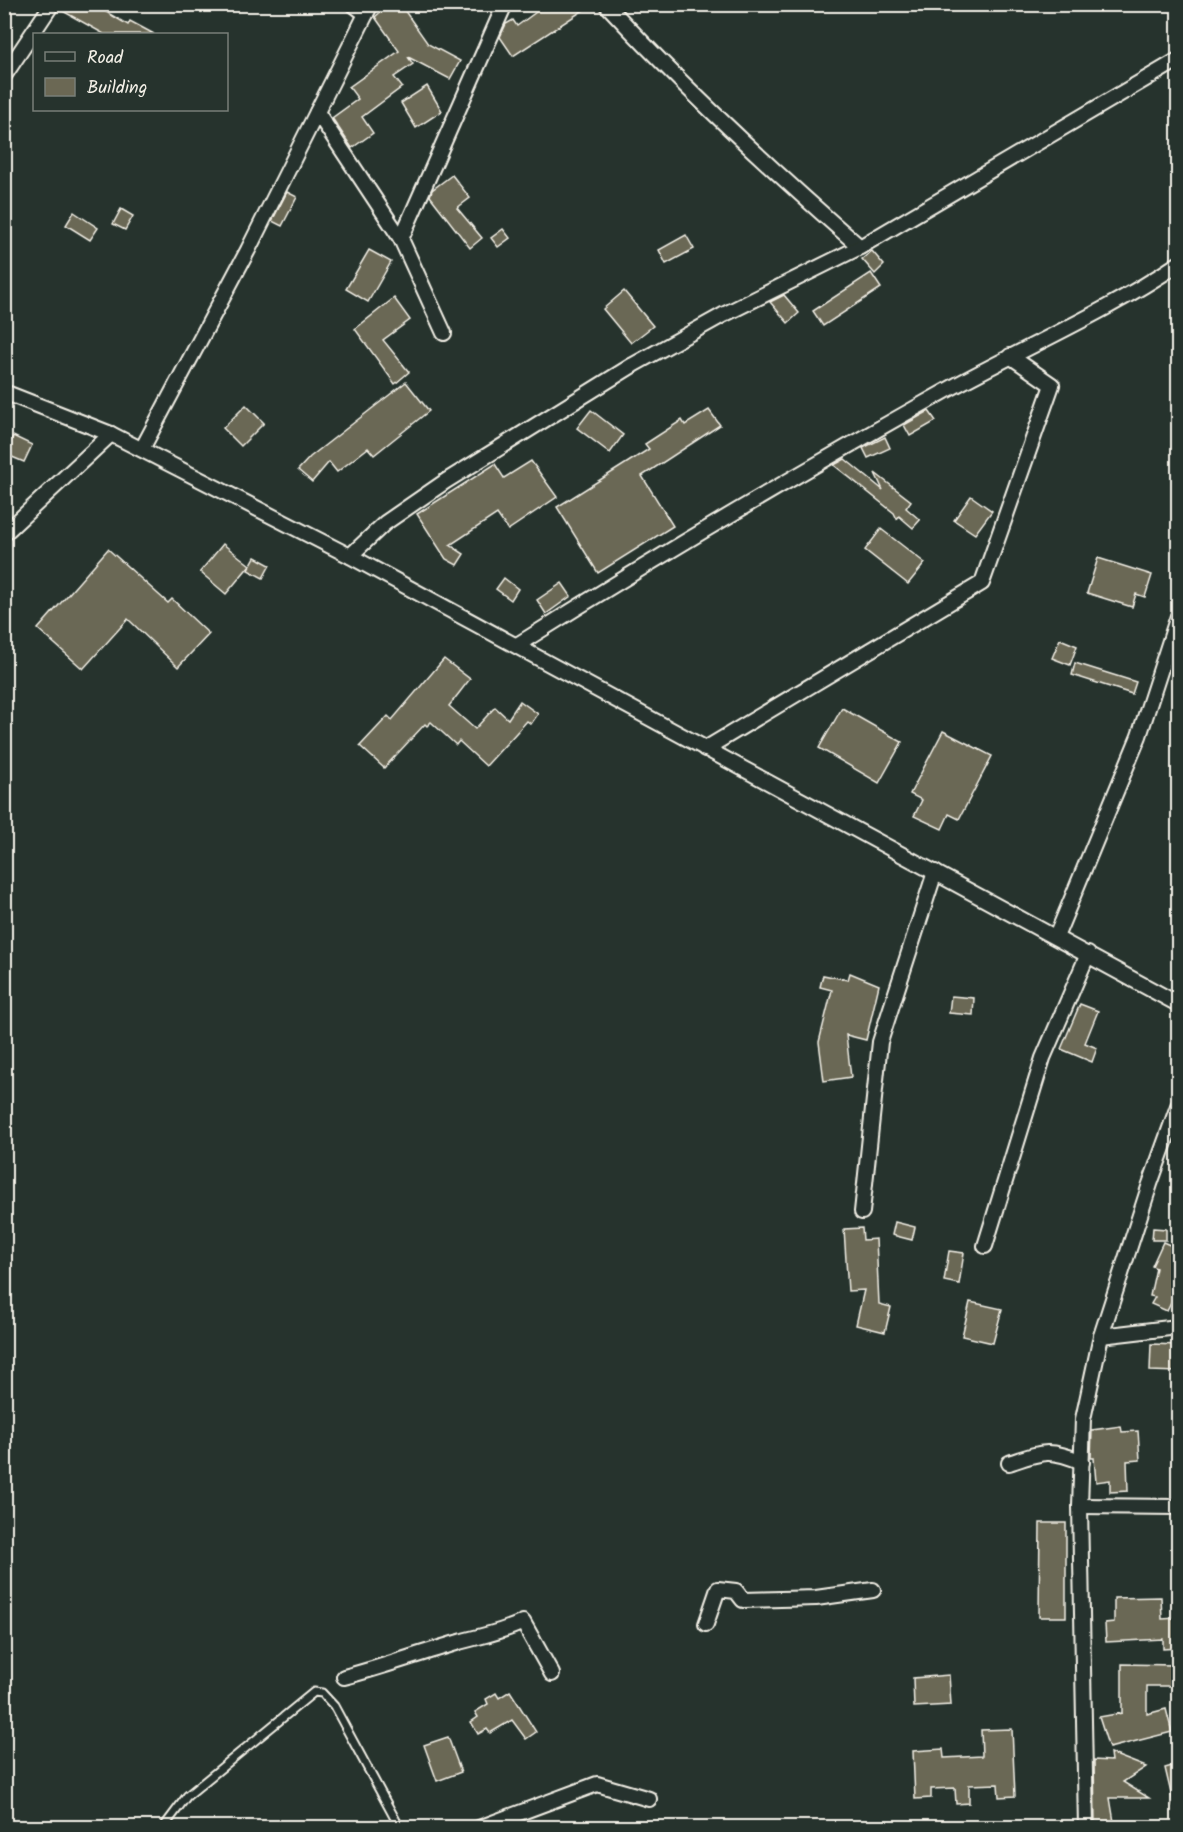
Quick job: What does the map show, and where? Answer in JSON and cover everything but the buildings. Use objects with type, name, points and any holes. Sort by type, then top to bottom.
[{"type":"street","points":[[4,76],[51,4]]},
{"type":"street","points":[[142,449],[369,9],[353,4]]},
{"type":"street","points":[[401,239],[505,4]]},
{"type":"street","points":[[606,4],[652,54],[747,146],[860,247]]},
{"type":"street","points":[[350,556],[385,523],[537,422],[723,315],[860,247],[1179,60]]},
{"type":"street","points":[[317,112],[401,239],[444,333]]},
{"type":"street","points":[[517,645],[691,537],[1010,356],[1151,282],[1179,264]]},
{"type":"street","points":[[705,749],[982,583],[1052,385],[1010,356]]},
{"type":"street","points":[[4,392],[111,434],[350,556],[1179,1004]]},
{"type":"street","points":[[4,534],[111,434]]},
{"type":"street","points":[[1056,937],[1139,736],[1179,616]]},
{"type":"street","points":[[862,1212],[880,1042],[935,872]]},
{"type":"street","points":[[985,1246],[1043,1058],[1088,954]]},
{"type":"street","points":[[1086,1827],[1080,1506],[1083,1419],[1101,1336],[1150,1184],[1179,1106]]},
{"type":"street","points":[[1101,1336],[1179,1327]]},
{"type":"street","points":[[1009,1463],[1047,1452],[1058,1452],[1082,1462]]},
{"type":"street","points":[[1080,1506],[1179,1508]]},
{"type":"street","points":[[706,1624],[718,1589],[736,1591],[743,1600],[816,1598],[873,1590]]},
{"type":"street","points":[[344,1677],[397,1663],[457,1642],[499,1633],[523,1622],[552,1674]]},
{"type":"street","points":[[479,1827],[597,1784],[649,1799]]},
{"type":"lane","points":[[164,1827],[187,1796],[314,1692],[322,1693],[334,1706],[400,1827]]}]
